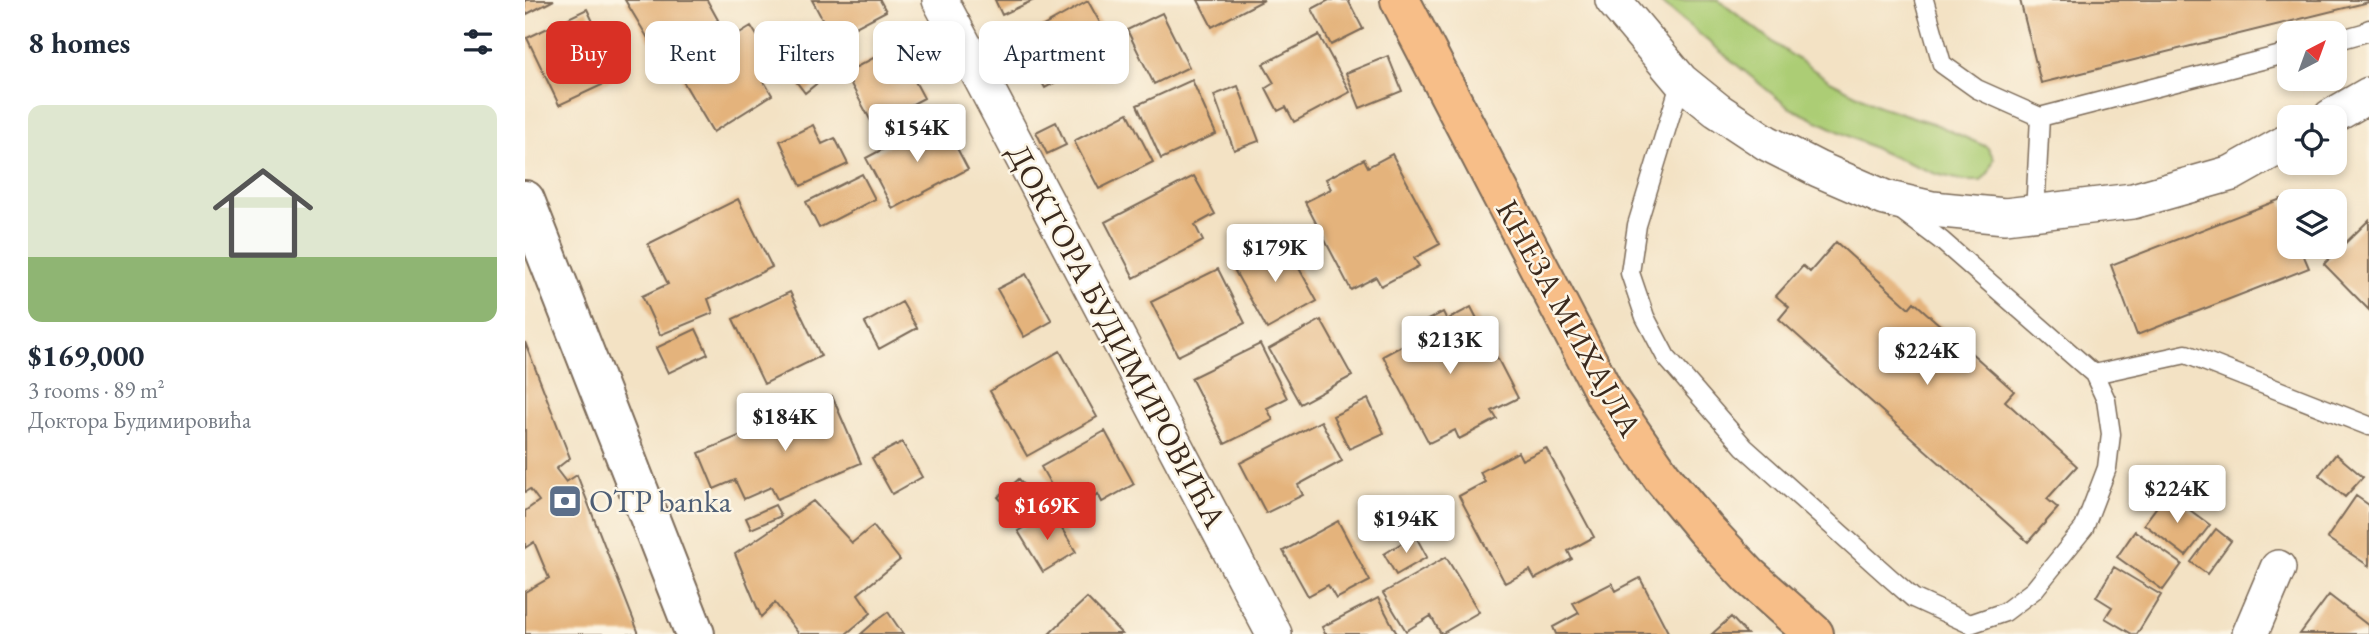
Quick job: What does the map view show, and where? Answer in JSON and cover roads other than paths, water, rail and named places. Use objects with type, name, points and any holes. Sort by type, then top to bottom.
[{"type":"main road","name":"КНЕЗА МИХАЈЛА","points":[[1399,0],[1590,370],[1606,396],[1662,477],[1705,529],[1749,576],[1814,634]]},
{"type":"street","name":"ДОКТОРА БУДИМИРОВИЋА","points":[[940,0],[1274,634]]},
{"type":"street","points":[[1613,0],[1681,81],[1717,110],[1767,143],[1885,198],[1932,209],[2005,216],[2133,201],[2232,173],[2277,148]]},
{"type":"street","points":[[2347,108],[2369,96]]},
{"type":"street","points":[[525,200],[695,634]]},
{"type":"street","points":[[2250,634],[2278,568]]},
{"type":"lane","points":[[1924,0],[1942,64],[1977,89],[2040,117],[2277,55]]},
{"type":"lane","points":[[2347,38],[2369,29]]},
{"type":"lane","points":[[1681,81],[1637,225],[1630,273],[1645,317],[1666,357],[1744,447],[1913,598],[1970,624],[2005,612],[2034,590],[2084,528],[2108,468],[2111,434],[2106,400],[2094,374],[1941,241],[1885,198]]},
{"type":"lane","points":[[2035,213],[2040,117]]},
{"type":"lane","points":[[2094,374],[2186,354],[2369,426]]},
{"type":"place","name":"OTP banka","points":[[565,501]]}]
